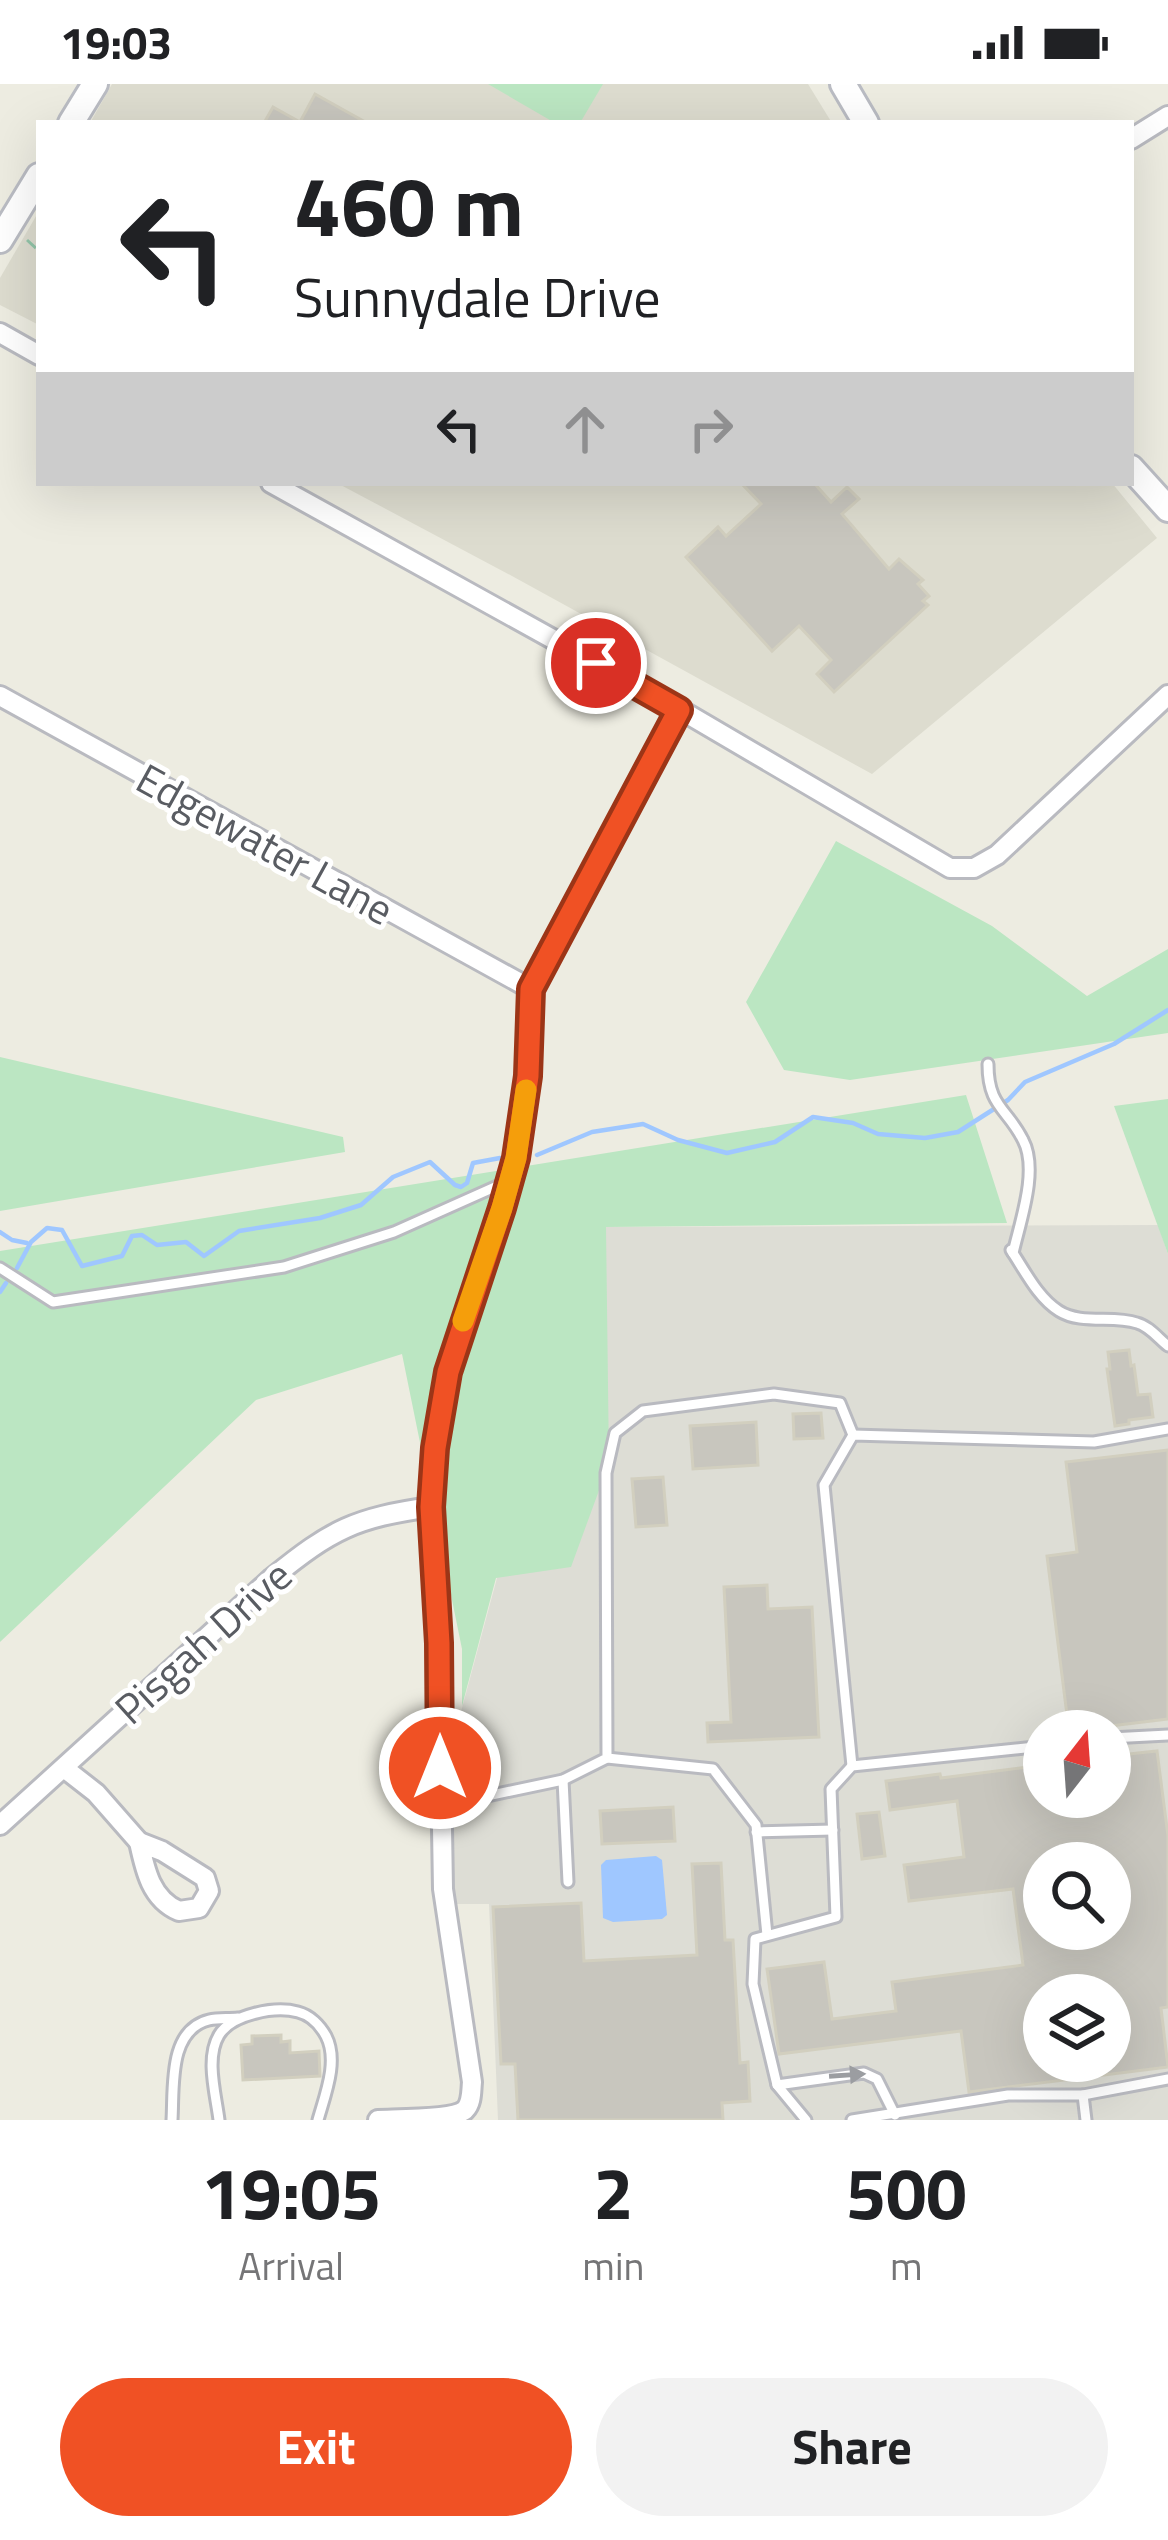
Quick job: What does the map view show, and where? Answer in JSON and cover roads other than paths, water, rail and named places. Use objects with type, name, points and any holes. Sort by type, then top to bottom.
[{"type":"street","points":[[73,120],[95,84]]},
{"type":"street","points":[[843,84],[864,120]]},
{"type":"street","points":[[1134,137],[1168,116]]},
{"type":"street","points":[[0,240],[11,201],[36,179]]},
{"type":"street","points":[[0,333],[36,353]]},
{"type":"street","points":[[1134,471],[1168,509]]},
{"type":"street","points":[[276,486],[679,710],[950,868],[965,870],[1006,847],[1168,695]]},
{"type":"street","name":"Edgewater Lane","points":[[0,696],[531,989]]},
{"type":"street","points":[[378,2120],[456,2116],[468,2107],[472,2082],[446,1922],[440,1806],[439,1643],[431,1507],[448,1372],[516,1158],[528,1076],[531,989],[679,710]]},
{"type":"street","name":"Pisgah Drive","points":[[0,1825],[310,1547],[362,1520],[431,1507]]},
{"type":"street","points":[[64,1768],[96,1793],[140,1842]]},
{"type":"lane","points":[[988,1064],[993,1098],[1025,1143],[1029,1188],[1012,1251],[1036,1288],[1060,1312],[1132,1321],[1168,1346]]},
{"type":"lane","points":[[0,1268],[53,1302],[284,1268],[394,1232],[510,1181]]},
{"type":"lane","points":[[607,1758],[606,1473],[615,1432],[643,1411],[774,1394],[840,1403],[854,1435]]},
{"type":"lane","points":[[854,1435],[1094,1442],[1168,1429]]},
{"type":"lane","points":[[851,1766],[824,1485],[854,1435]]},
{"type":"lane","points":[[1131,1737],[1168,1735]]},
{"type":"lane","points":[[806,2120],[777,2085],[753,1984],[755,1939],[836,1917],[831,1789],[851,1766],[1023,1748]]},
{"type":"lane","points":[[440,1806],[563,1780],[607,1758],[713,1769],[756,1826],[766,1936]]},
{"type":"lane","points":[[563,1780],[568,1882]]},
{"type":"lane","points":[[756,1832],[833,1830]]},
{"type":"lane","points":[[172,2120],[183,2036],[207,2020],[285,2011],[313,2019],[331,2051],[318,2120]]},
{"type":"lane","points":[[219,2120],[214,2048],[221,2032],[242,2018]]},
{"type":"lane","points":[[777,2085],[864,2073],[877,2079],[895,2115]]},
{"type":"lane","points":[[852,2120],[1008,2095],[1083,2095],[1168,2079]]},
{"type":"lane","points":[[1083,2095],[1086,2120]]},
{"type":"water","points":[[656,1856],[662,1860],[667,1915],[613,1922],[603,1918],[601,1865],[606,1860]]},
{"type":"waterway","points":[[537,1155],[592,1132],[643,1124],[678,1140],[727,1153],[775,1142],[813,1117],[853,1123],[878,1134],[925,1138],[958,1132],[1008,1100],[1025,1082],[1114,1044],[1168,1010]]},
{"type":"waterway","points":[[17,1268],[31,1242],[47,1228],[62,1230],[82,1266],[122,1256],[132,1236],[142,1235],[157,1245],[186,1242],[204,1256],[239,1231],[320,1218],[361,1205],[393,1177],[430,1162],[461,1187],[473,1163],[500,1158]]},
{"type":"waterway","points":[[0,1232],[27,1243]]},
{"type":"waterway","points":[[0,1292],[6,1283]]}]
